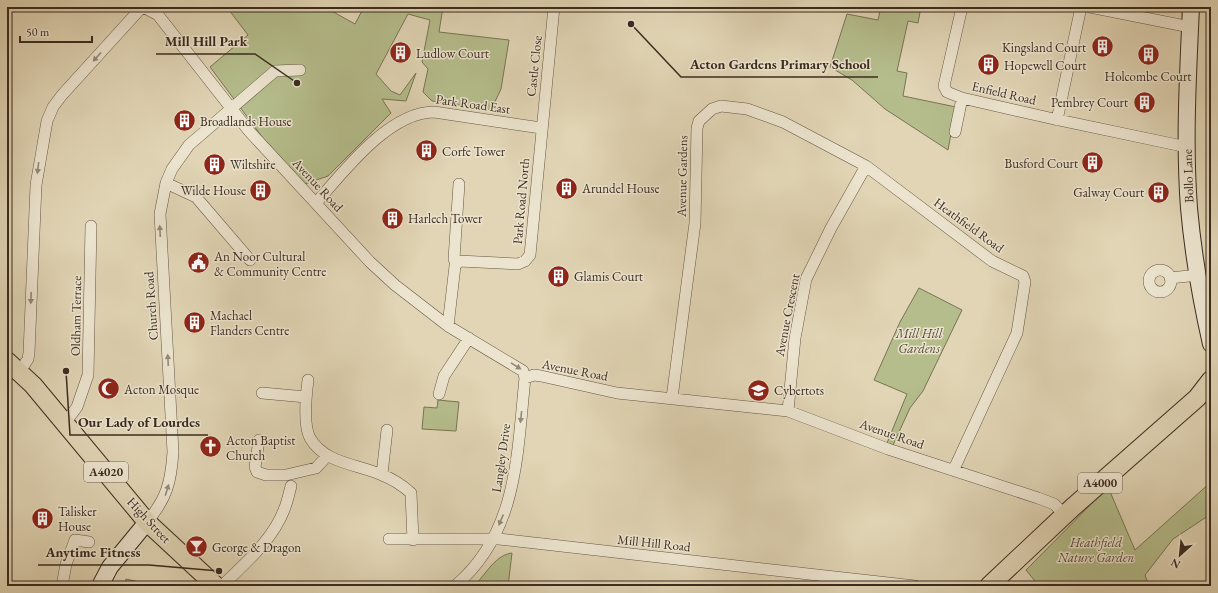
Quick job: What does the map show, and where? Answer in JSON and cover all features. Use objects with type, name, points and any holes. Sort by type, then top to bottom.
[{"type":"main road","name":"High Street","points":[[14,366],[65,423],[147,522],[216,586]]},
{"type":"main road","name":"A4000","points":[[989,586],[1065,515],[1197,398],[1211,380]]},
{"type":"street","name":"Avenue Road","points":[[142,7],[160,11],[249,131],[370,262],[395,285],[448,326],[519,367],[530,377],[617,393],[788,412],[888,449],[954,469],[1054,504],[1065,515]]},
{"type":"street","points":[[14,366],[28,359],[29,353],[36,185],[46,121],[53,107],[62,95],[142,7]]},
{"type":"street","name":"Castle Close","points":[[541,128],[554,7]]},
{"type":"street","name":"Enfield Road","points":[[962,7],[944,86],[947,92],[962,98],[1057,120],[1187,147]]},
{"type":"street","points":[[1057,120],[1081,7]]},
{"type":"street","points":[[1090,7],[1190,27]]},
{"type":"street","name":"Bollo Lane","points":[[1191,7],[1187,77],[1189,209],[1198,275],[1211,344]]},
{"type":"street","name":"Church Road","points":[[147,522],[158,509],[166,495],[172,473],[173,452],[160,214],[166,183],[172,169],[186,149],[275,71],[300,70]]},
{"type":"street","points":[[955,132],[962,98]]},
{"type":"street","name":"Avenue Gardens","points":[[672,398],[695,223],[696,141],[699,121],[712,109],[721,106],[747,109],[783,122],[850,157]]},
{"type":"street","name":"Park Road East","points":[[316,203],[338,177],[383,133],[403,119],[422,112],[434,112],[541,128]]},
{"type":"street","name":"Park Road North","points":[[456,264],[459,261],[468,260],[518,264],[525,261],[530,255],[541,128]]},
{"type":"street","name":"Heathfield Road","points":[[850,157],[866,166],[992,261],[1023,276],[1025,282],[1017,333],[954,469]]},
{"type":"street","name":"Avenue Crescent","points":[[788,412],[795,338],[806,279],[831,228],[866,166]]},
{"type":"street","points":[[166,183],[196,197],[250,260]]},
{"type":"street","points":[[448,326],[456,264],[454,259],[459,184]]},
{"type":"street","name":"Oldham Terrace","points":[[65,423],[79,403],[88,375],[91,226]]},
{"type":"street","points":[[1170,278],[1198,275]]},
{"type":"street","points":[[439,394],[444,376],[469,338]]},
{"type":"street","name":"Langley Drive","points":[[455,586],[478,564],[508,505],[513,487],[530,377]]},
{"type":"street","points":[[308,380],[306,397],[306,423],[310,438],[327,456],[382,474],[401,484],[411,493],[413,540]]},
{"type":"street","points":[[262,393],[306,397]]},
{"type":"street","points":[[382,474],[387,430]]},
{"type":"street","points":[[259,440],[255,467],[257,472],[266,475],[286,475],[316,468],[327,456]]},
{"type":"street","points":[[222,586],[258,550],[274,530],[284,510],[291,486]]},
{"type":"street","points":[[100,586],[110,567],[147,522]]},
{"type":"street","name":"Mill Hill Road","points":[[389,539],[492,539],[915,586]]},
{"type":"street","points":[[62,586],[66,564],[75,540],[89,542]]},
{"type":"green space","points":[[320,7],[329,7],[328,9],[355,24],[364,7],[443,7],[439,32],[509,40],[501,89],[491,110],[432,101],[423,92],[428,69],[422,62],[430,20],[408,14],[376,74],[391,91],[400,95],[416,73],[406,101],[382,99],[391,113],[328,176],[305,184],[263,138],[210,67],[248,35],[229,10],[318,11]]},
{"type":"green space","points":[[881,7],[921,7],[918,23],[908,21],[897,71],[907,73],[903,96],[956,107],[948,150],[885,109],[852,80],[830,67],[847,14],[878,20]]},
{"type":"green space","name":"Mill Hill Gardens","points":[[919,288],[962,310],[923,391],[910,408],[893,445],[887,443],[907,394],[874,380],[900,322]]},
{"type":"green space","points":[[438,400],[459,402],[456,431],[422,429],[424,407],[437,408]]},
{"type":"green space","name":"Heathfield Nature Garden","points":[[1211,482],[1211,514],[1173,539],[1145,575],[1149,586],[1039,586],[1026,570],[1108,487],[1135,550]]},
{"type":"green space","points":[[512,553],[508,586],[476,584],[496,561],[506,554]]},
{"type":"green space","points":[[126,579],[153,585],[124,586]]},
{"type":"place","name":"Acton Gardens Primary School","points":[[631,24]]},
{"type":"place","name":"Kingsland Court","points":[[1102,47]]},
{"type":"place","name":"Ludlow Court","points":[[400,53]]},
{"type":"place","name":"Holcombe Court","points":[[1148,54]]},
{"type":"place","name":"Hopewell Court","points":[[988,65]]},
{"type":"place","name":"Mill Hill Park","points":[[297,83]]},
{"type":"place","name":"Pembrey Court","points":[[1144,102]]},
{"type":"place","name":"Broadlands House","points":[[184,121]]},
{"type":"place","name":"Corfe Tower","points":[[427,151]]},
{"type":"place","name":"Busford Court","points":[[1093,163]]},
{"type":"place","name":"Wiltshire","points":[[214,164]]},
{"type":"place","name":"Arundel House","points":[[567,188]]},
{"type":"place","name":"Wilde House","points":[[261,190]]},
{"type":"place","name":"Galway Court","points":[[1159,192]]},
{"type":"place","name":"Harlech Tower","points":[[393,218]]},
{"type":"place","name":"An Noor Cultural & Community Centre","points":[[199,263]]},
{"type":"place","name":"Glamis Court","points":[[558,276]]},
{"type":"place","name":"Machael Flanders Centre","points":[[194,322]]},
{"type":"place","name":"Our Lady of Lourdes","points":[[66,371]]},
{"type":"place","name":"Acton Mosque","points":[[109,389]]},
{"type":"place","name":"Cybertots","points":[[758,390]]},
{"type":"place","name":"Acton Baptist Church","points":[[211,447]]},
{"type":"place","name":"Talisker House","points":[[42,518]]},
{"type":"place","name":"George & Dragon","points":[[196,547]]},
{"type":"place","name":"Anytime Fitness","points":[[219,571]]}]
